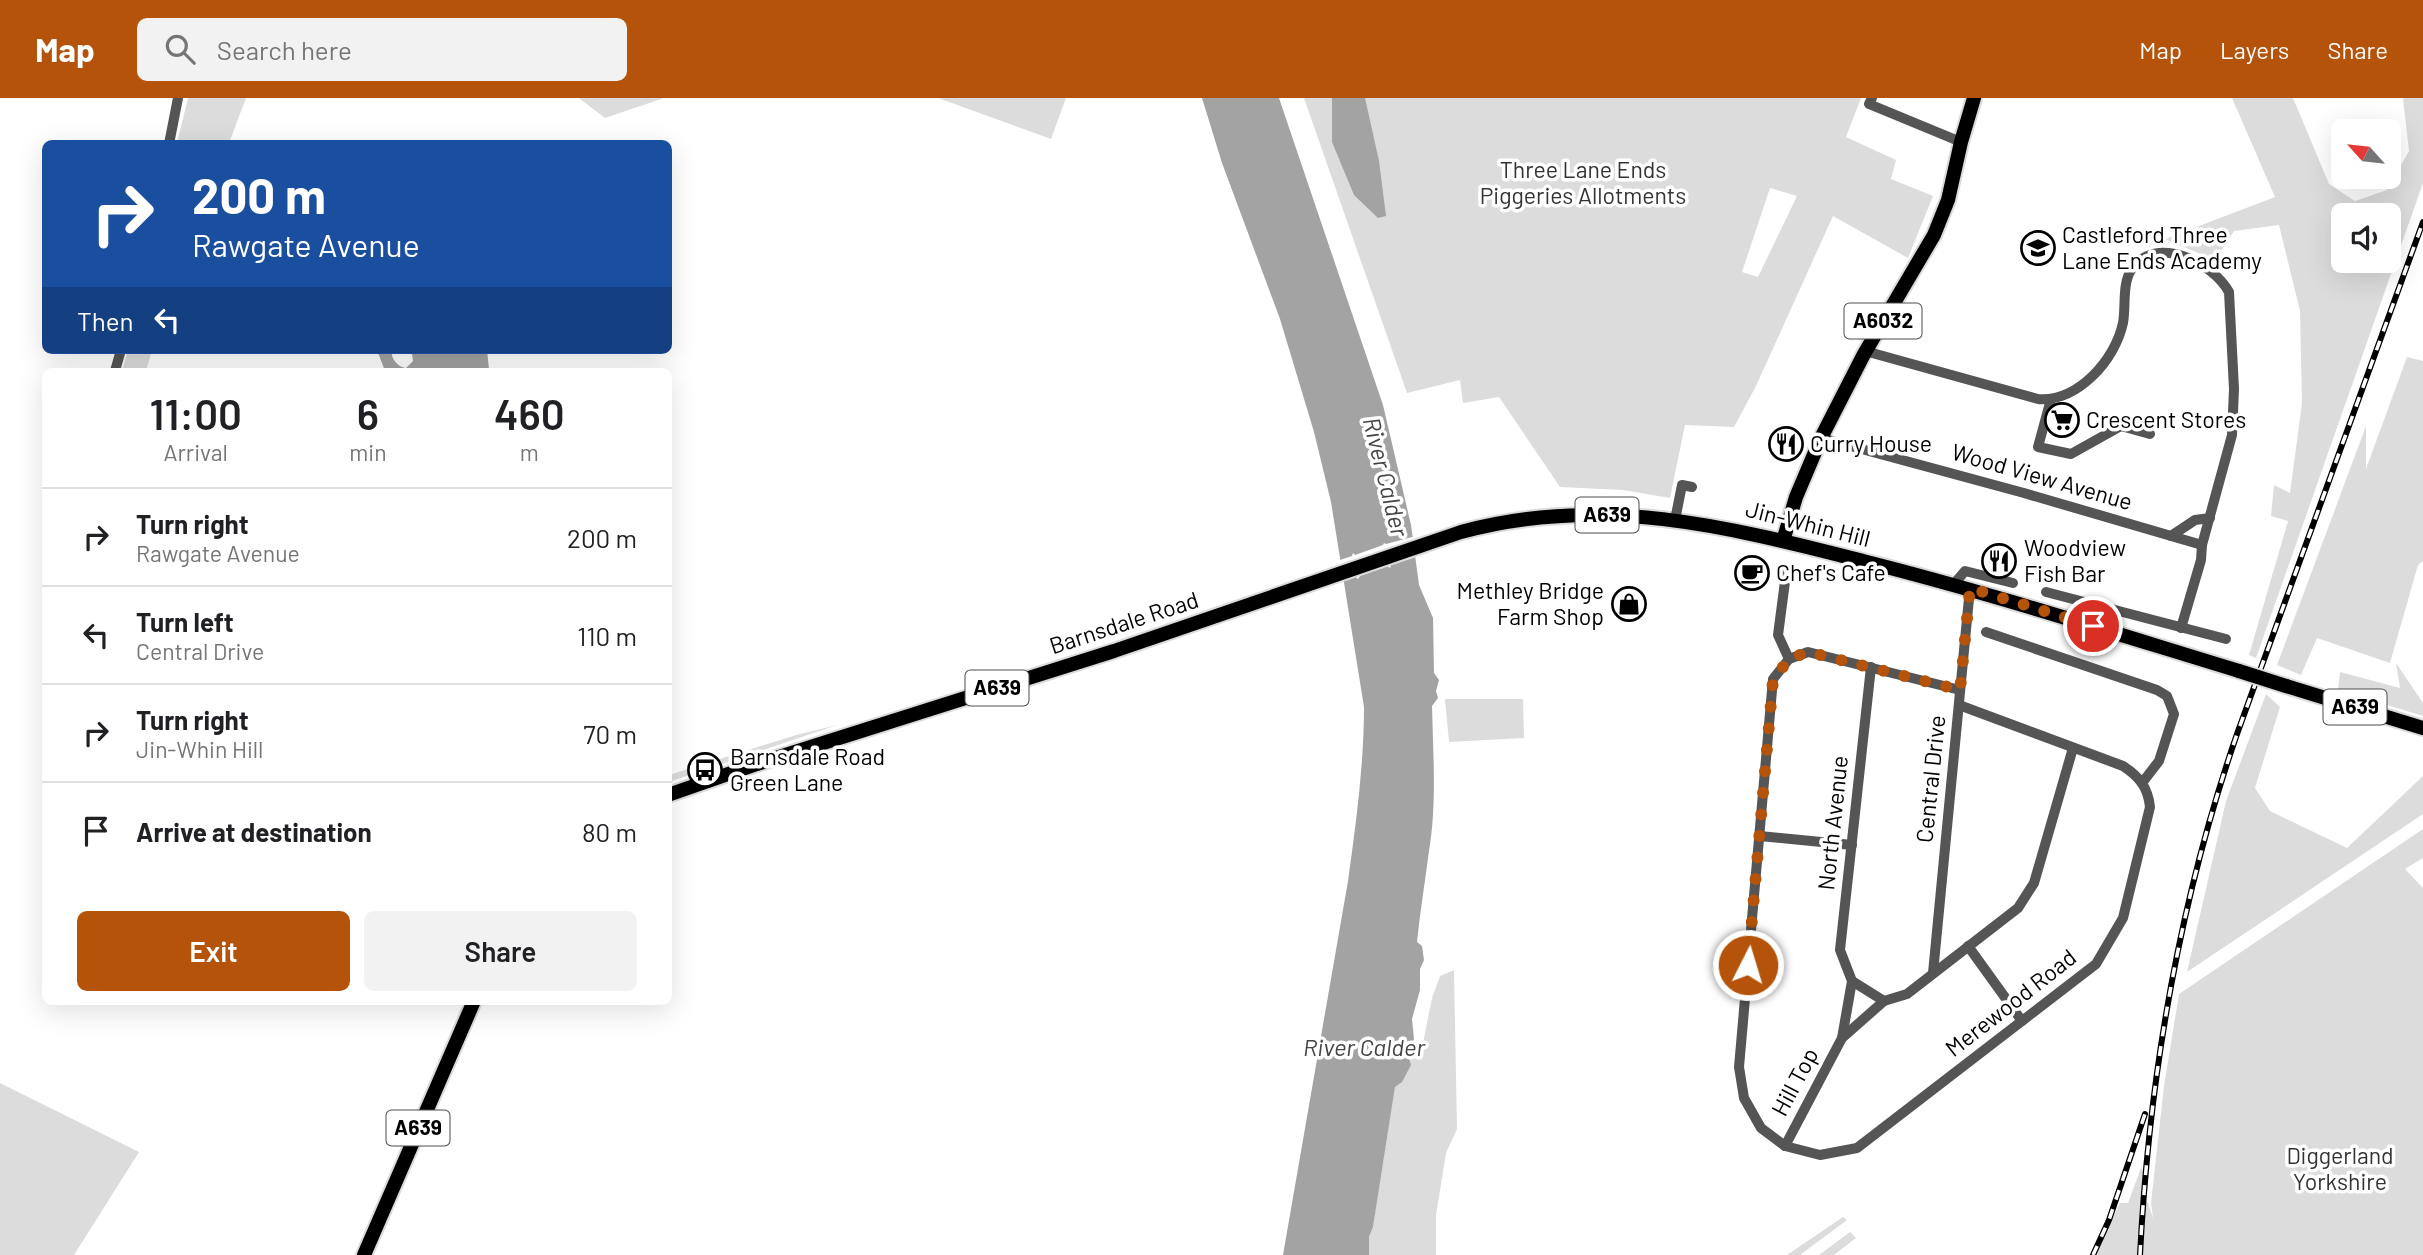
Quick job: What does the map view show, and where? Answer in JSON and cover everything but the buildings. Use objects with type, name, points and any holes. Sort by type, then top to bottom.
[{"type":"main road","name":"A6032","points":[[1783,541],[1797,494],[1821,438],[1865,351],[1934,234],[1948,200],[1974,98]]},
{"type":"main road","name":"Jin-Whin Hill","points":[[1432,542],[1495,523],[1566,514],[1675,520],[1718,526],[1970,588],[2423,728]]},
{"type":"main road","name":"Barnsdale Road","points":[[672,793],[1114,651],[1432,542]]},
{"type":"main road","name":"A639","points":[[364,1255],[472,1005]]},
{"type":"street","points":[[170,140],[178,98]]},
{"type":"street","points":[[1872,98],[1869,104],[1961,142]]},
{"type":"street","points":[[1865,351],[2038,399],[2051,399],[2077,388],[2097,371],[2108,357],[2123,322],[2128,276],[2136,264],[2161,252],[2180,256],[2215,273],[2229,292],[2235,389],[2232,435],[2181,628]]},
{"type":"street","points":[[2051,399],[2038,447],[2071,454],[2121,426],[2150,434]]},
{"type":"street","name":"Wood View Avenue","points":[[1821,438],[2202,545]]},
{"type":"street","points":[[1675,520],[1682,485],[1692,487]]},
{"type":"street","points":[[2171,536],[2195,520],[2210,518]]},
{"type":"street","points":[[1954,584],[1965,571],[2013,583]]},
{"type":"street","points":[[1786,574],[1778,635],[1789,659]]},
{"type":"street","name":"Central Drive","points":[[1933,973],[1970,588]]},
{"type":"street","points":[[2046,593],[2226,639]]},
{"type":"street","points":[[1959,705],[2123,766],[2134,773],[2142,783],[2159,761],[2174,714],[2167,696],[2157,690],[1986,632]]},
{"type":"street","points":[[1785,1146],[1761,1128],[1744,1098],[1739,1067],[1773,680],[1789,659],[1808,652],[1960,690]]},
{"type":"street","name":"North Avenue","points":[[1852,981],[1840,950],[1871,667]]},
{"type":"street","name":"Hill Top","points":[[1842,1038],[1884,1001],[1907,994],[2018,908],[2034,883],[2073,748]]},
{"type":"street","name":"Merewood Road","points":[[1785,1146],[1820,1155],[1857,1148],[2096,964],[2123,918],[2150,807],[2148,791],[2142,783]]},
{"type":"street","points":[[1760,836],[1852,845]]},
{"type":"street","points":[[1968,946],[2022,1021]]},
{"type":"street","points":[[1852,981],[1884,1001]]},
{"type":"street","name":"Hill Top","points":[[1785,1146],[1842,1038],[1852,981]]},
{"type":"green space","points":[[188,98],[246,98],[230,140],[178,140]]},
{"type":"green space","points":[[579,98],[664,98],[605,118]]},
{"type":"green space","points":[[938,98],[1066,98],[1051,139]]},
{"type":"green space","name":"Three Lane Ends Piggeries Allotments","points":[[1304,98],[1861,98],[1846,137],[1896,160],[1891,179],[1933,196],[1908,258],[1833,216],[1756,386],[1734,427],[1685,425],[1670,498],[1623,490],[1560,487],[1499,397],[1463,403],[1460,380],[1407,393]],"holes":[[[1770,188],[1797,196],[1758,277],[1742,272]]]},
{"type":"green space","points":[[2232,98],[2293,98],[2331,189],[2337,189],[2355,201],[2388,189],[2401,189],[2401,165],[2409,151],[2403,98],[2423,98],[2423,183],[2401,246],[2401,203],[2331,203],[2331,273],[2391,273],[2256,658],[2249,655],[2288,521],[2271,516],[2274,485],[2290,493],[2302,403],[2300,311],[2279,225],[2234,231],[2215,260],[2165,239],[2275,197]]},
{"type":"green space","points":[[127,354],[151,354],[147,368],[123,368]]},
{"type":"green space","points":[[2407,357],[2423,361],[2423,561],[2418,565],[2390,663],[2317,638],[2301,675],[2277,665],[2366,426],[2366,469]]},
{"type":"green space","points":[[2396,663],[2423,703],[2423,716],[2338,690],[2340,672],[2400,688]]},
{"type":"green space","points":[[2266,694],[2280,707],[2255,788],[2270,811],[2347,848],[2423,776],[2423,814],[2187,972],[2226,801]]},
{"type":"green space","points":[[1445,699],[1523,699],[1524,738],[1449,742]]},
{"type":"green space","points":[[837,725],[672,781],[672,774]]},
{"type":"green space","name":"Diggerland Yorkshire","points":[[2423,829],[2423,858],[2405,869],[2423,888],[2423,1255],[2094,1255],[2120,1203],[2128,1203],[2141,1168],[2144,1172],[2142,1203],[2148,1203],[2153,1218],[2151,1203],[2164,1086],[2179,994]]},
{"type":"green space","points":[[1454,970],[1457,1129],[1446,1153],[1436,1215],[1436,1255],[1369,1255],[1369,1237],[1373,1227],[1395,1086],[1410,1047],[1423,1043],[1432,998],[1440,976]]},
{"type":"green space","points":[[0,1083],[139,1152],[74,1255],[0,1255]]},
{"type":"green space","points":[[1843,1217],[1847,1220],[1800,1255],[1787,1255]]},
{"type":"green space","points":[[1850,1232],[1856,1238],[1834,1255],[1819,1255]]},
{"type":"water","name":"River Calder","points":[[1202,98],[1279,98],[1383,405],[1411,525],[1419,585],[1433,618],[1434,673],[1439,680],[1436,691],[1438,698],[1432,706],[1433,815],[1417,942],[1422,946],[1424,960],[1420,969],[1420,990],[1412,1019],[1414,1039],[1408,1055],[1411,1065],[1402,1082],[1395,1087],[1373,1227],[1369,1237],[1369,1255],[1283,1255],[1348,881],[1357,816],[1364,707],[1331,502],[1314,432],[1280,319],[1222,163]]},
{"type":"water","points":[[1332,98],[1365,98],[1379,161],[1386,216],[1378,218],[1354,195],[1332,142]]},
{"type":"water","points":[[379,354],[392,354],[395,362],[406,368],[384,368]]},
{"type":"water","points":[[412,354],[487,354],[489,368],[406,368],[413,361]]},
{"type":"pier","points":[[1416,536],[1419,556],[1360,576],[1358,579],[1355,576],[1340,581],[1337,561],[1384,543]]},
{"type":"railway","points":[[2140,1255],[2144,1189],[2159,1057],[2183,926],[2199,861],[2237,734],[2423,222]]},
{"type":"railway","points":[[2093,1255],[2109,1220],[2145,1114]]},
{"type":"place","name":"Castleford Three Lane Ends Academy","points":[[2038,248]]},
{"type":"place","name":"Crescent Stores","points":[[2062,420]]},
{"type":"place","name":"Curry House","points":[[1786,444]]},
{"type":"place","name":"Woodview Fish Bar","points":[[1999,561]]},
{"type":"place","name":"Chef's Cafe","points":[[1752,573]]},
{"type":"place","name":"Methley Bridge Farm Shop","points":[[1629,604]]},
{"type":"place","name":"Barnsdale Road Green Lane","points":[[705,770]]},
{"type":"route","points":[[1748,965],[1773,680],[1789,659],[1808,652],[1960,690],[1970,588],[2093,626]]}]
